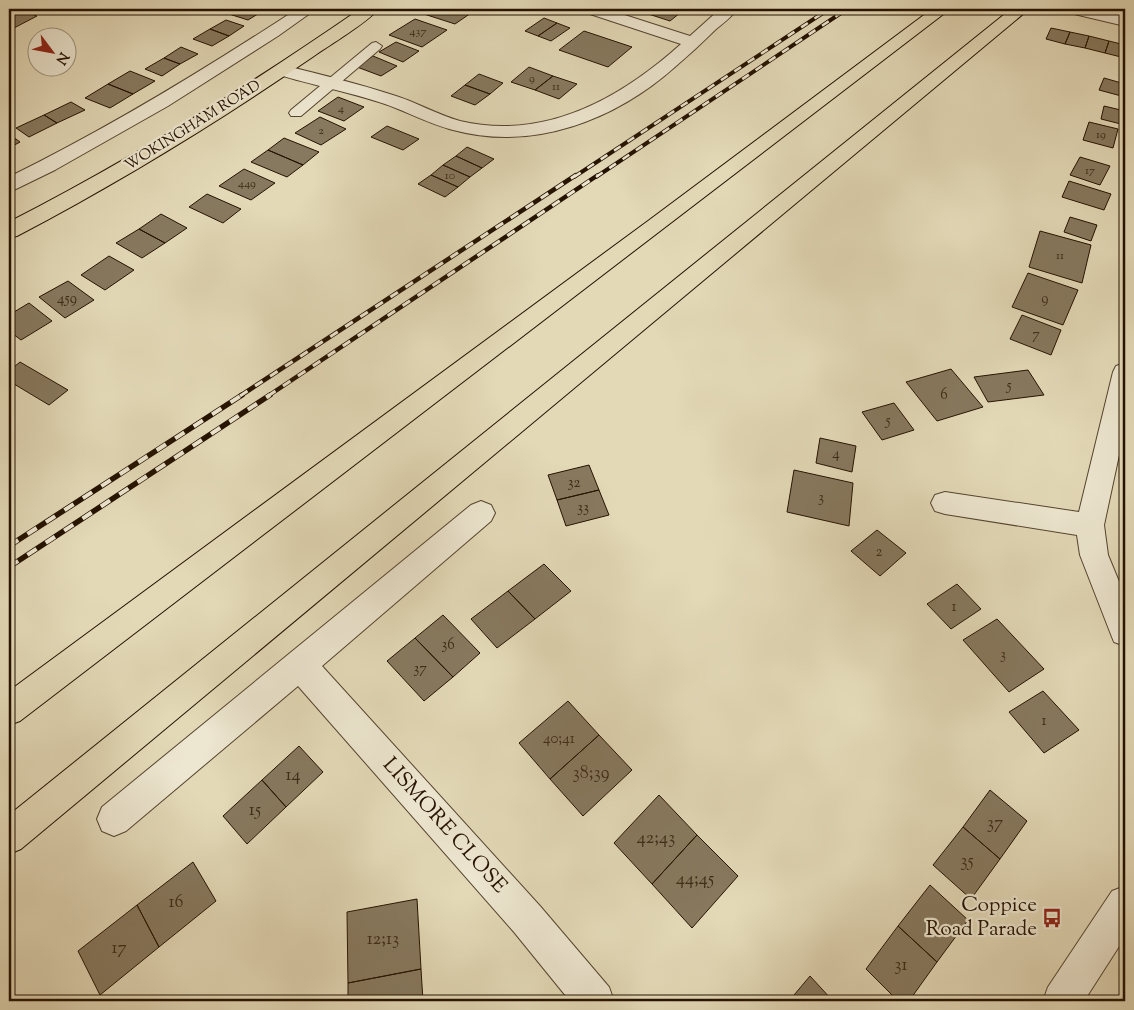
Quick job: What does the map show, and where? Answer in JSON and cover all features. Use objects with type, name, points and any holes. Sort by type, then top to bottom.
[{"type":"main road","name":"WOKINGHAM ROAD","points":[[9,231],[120,172],[218,112],[370,9]]},
{"type":"main road","points":[[9,710],[942,9]]},
{"type":"main road","points":[[9,838],[1021,9]]},
{"type":"street","points":[[9,185],[99,139],[165,100],[308,9]]},
{"type":"street","points":[[590,9],[692,42]]},
{"type":"street","points":[[282,70],[371,94],[456,126],[491,132],[512,132],[564,124],[617,100],[653,76],[729,9]]},
{"type":"street","points":[[1076,10],[1125,21]]},
{"type":"street","points":[[1125,372],[1090,525],[1094,555],[1125,632]]},
{"type":"street","points":[[945,503],[1090,525]]},
{"type":"street","points":[[114,819],[481,513]]},
{"type":"street","name":"LISMORE CLOSE","points":[[300,665],[526,919],[585,997]]},
{"type":"street","points":[[1062,1001],[1125,904]]},
{"type":"lane","points":[[296,113],[376,46]]},
{"type":"lane","points":[[9,704],[64,669]]},
{"type":"building","points":[[14,9],[37,16],[14,28],[9,26],[9,11]]},
{"type":"building","points":[[238,9],[266,9],[248,20],[229,14]]},
{"type":"building","points":[[432,9],[469,9],[474,11],[455,24],[424,14]]},
{"type":"building","points":[[633,9],[685,9],[670,21]]},
{"type":"building","points":[[544,18],[557,23],[538,36],[525,31]]},
{"type":"building","points":[[415,19],[447,30],[422,47],[389,35]]},
{"type":"building","points":[[226,20],[244,26],[229,36],[210,29]]},
{"type":"building","points":[[557,23],[570,28],[551,41],[538,36]]},
{"type":"building","points":[[1051,28],[1070,32],[1065,44],[1046,39]]},
{"type":"building","points":[[210,29],[229,36],[212,46],[193,39]]},
{"type":"building","points":[[584,31],[632,47],[608,67],[559,50]]},
{"type":"building","points":[[1070,32],[1089,36],[1085,48],[1065,44]]},
{"type":"building","points":[[1089,36],[1109,41],[1105,53],[1085,48]]},
{"type":"building","points":[[1109,41],[1125,45],[1125,58],[1105,53]]},
{"type":"building","points":[[396,42],[419,51],[403,62],[379,52]]},
{"type":"building","points":[[181,47],[198,54],[180,64],[164,58]]},
{"type":"building","points":[[373,56],[397,66],[381,76],[357,67]]},
{"type":"building","points":[[164,58],[180,64],[162,76],[145,69]]},
{"type":"building","points":[[529,67],[553,76],[535,90],[511,82]]},
{"type":"building","points":[[130,71],[155,81],[133,94],[108,84]]},
{"type":"building","points":[[479,74],[503,83],[490,94],[465,85]]},
{"type":"building","points":[[553,76],[577,84],[559,99],[535,90]]},
{"type":"building","points":[[1104,78],[1125,84],[1125,97],[1099,90]]},
{"type":"building","points":[[108,84],[133,94],[110,108],[85,98]]},
{"type":"building","points":[[465,85],[490,94],[475,105],[451,96]]},
{"type":"building","points":[[338,97],[364,107],[344,121],[318,111]]},
{"type":"building","points":[[71,102],[85,110],[57,123],[44,115]]},
{"type":"building","points":[[1104,106],[1125,111],[1125,125],[1101,119]]},
{"type":"building","points":[[44,115],[57,123],[29,137],[16,128]]},
{"type":"building","points":[[320,117],[346,129],[321,145],[295,133]]},
{"type":"building","points":[[1089,122],[1118,129],[1113,148],[1083,140]]},
{"type":"building","points":[[387,126],[419,139],[403,150],[371,137]]},
{"type":"building","points":[[9,134],[20,142],[9,148]]},
{"type":"building","points":[[284,138],[319,152],[303,165],[268,150]]},
{"type":"building","points":[[467,147],[494,159],[482,168],[456,156]]},
{"type":"building","points":[[268,150],[303,165],[287,177],[251,162]]},
{"type":"building","points":[[456,156],[482,168],[470,177],[443,165]]},
{"type":"building","points":[[1080,157],[1110,166],[1100,185],[1070,175]]},
{"type":"building","points":[[443,165],[470,177],[458,187],[431,175]]},
{"type":"building","points":[[244,169],[275,183],[251,200],[219,186]]},
{"type":"building","points":[[431,175],[458,187],[445,197],[418,184]]},
{"type":"building","points":[[1069,181],[1111,194],[1104,210],[1062,197]]},
{"type":"building","points":[[207,194],[241,209],[223,223],[189,207]]},
{"type":"building","points":[[161,214],[187,228],[165,243],[139,229]]},
{"type":"building","points":[[1070,217],[1097,225],[1091,241],[1064,232]]},
{"type":"building","points":[[139,229],[165,243],[142,258],[116,243]]},
{"type":"building","points":[[1040,231],[1091,245],[1082,283],[1029,267]]},
{"type":"building","points":[[109,256],[134,270],[105,290],[81,275]]},
{"type":"building","points":[[1028,273],[1078,290],[1063,325],[1012,307]]},
{"type":"building","points":[[68,281],[94,300],[65,318],[39,297]]},
{"type":"building","points":[[29,303],[52,321],[21,340],[9,331],[9,315]]},
{"type":"building","points":[[1022,315],[1061,330],[1051,355],[1010,339]]},
{"type":"building","points":[[20,362],[68,390],[49,405],[9,381],[9,371]]},
{"type":"building","points":[[951,369],[983,407],[937,421],[906,382]]},
{"type":"building","points":[[1028,370],[1044,395],[988,402],[974,377]]},
{"type":"building","points":[[894,403],[914,430],[882,440],[862,412]]},
{"type":"building","points":[[820,438],[856,446],[852,472],[816,463]]},
{"type":"building","points":[[589,465],[599,490],[557,500],[548,475]]},
{"type":"building","points":[[794,470],[853,483],[849,526],[787,512]]},
{"type":"building","points":[[599,490],[609,515],[566,526],[557,500]]},
{"type":"building","points":[[877,530],[906,553],[880,576],[851,551]]},
{"type":"building","points":[[544,564],[571,591],[535,619],[508,591]]},
{"type":"building","points":[[957,584],[981,609],[951,629],[927,604]]},
{"type":"building","points":[[508,591],[535,619],[497,648],[471,619]]},
{"type":"building","points":[[443,615],[480,653],[453,677],[415,638]]},
{"type":"building","points":[[997,619],[1044,669],[1009,692],[963,640]]},
{"type":"building","points":[[415,638],[453,677],[424,701],[387,661]]},
{"type":"building","points":[[1043,691],[1079,730],[1044,753],[1009,712]]},
{"type":"building","points":[[568,701],[599,735],[550,779],[519,743]]},
{"type":"building","points":[[599,735],[632,770],[583,816],[550,779]]},
{"type":"building","points":[[299,746],[323,772],[286,807],[262,780]]},
{"type":"building","points":[[262,780],[286,807],[247,844],[223,816]]},
{"type":"building","points":[[990,790],[1027,821],[1000,859],[963,827]]},
{"type":"building","points":[[659,795],[697,835],[652,884],[614,843]]},
{"type":"building","points":[[963,827],[1000,859],[971,899],[933,865]]},
{"type":"building","points":[[697,835],[738,876],[692,928],[652,884]]},
{"type":"building","points":[[193,862],[216,901],[159,947],[137,905]]},
{"type":"building","points":[[930,885],[968,920],[937,962],[898,926]]},
{"type":"building","points":[[417,899],[421,969],[348,983],[347,912]]},
{"type":"building","points":[[137,905],[159,947],[100,995],[78,951]]},
{"type":"building","points":[[898,926],[937,962],[909,1001],[898,1001],[866,969]]},
{"type":"building","points":[[421,969],[423,1001],[348,1001],[348,983]]},
{"type":"building","points":[[810,976],[833,1001],[789,1001]]},
{"type":"railway","points":[[574,177],[829,9]]},
{"type":"railway","points":[[596,177],[847,9]]},
{"type":"railway","points":[[240,396],[576,175]]},
{"type":"railway","points":[[268,396],[598,175]]},
{"type":"railway","points":[[9,546],[242,395]]},
{"type":"railway","points":[[9,567],[270,395]]},
{"type":"place","name":"Coppice Road Parade","points":[[1052,918]]}]
